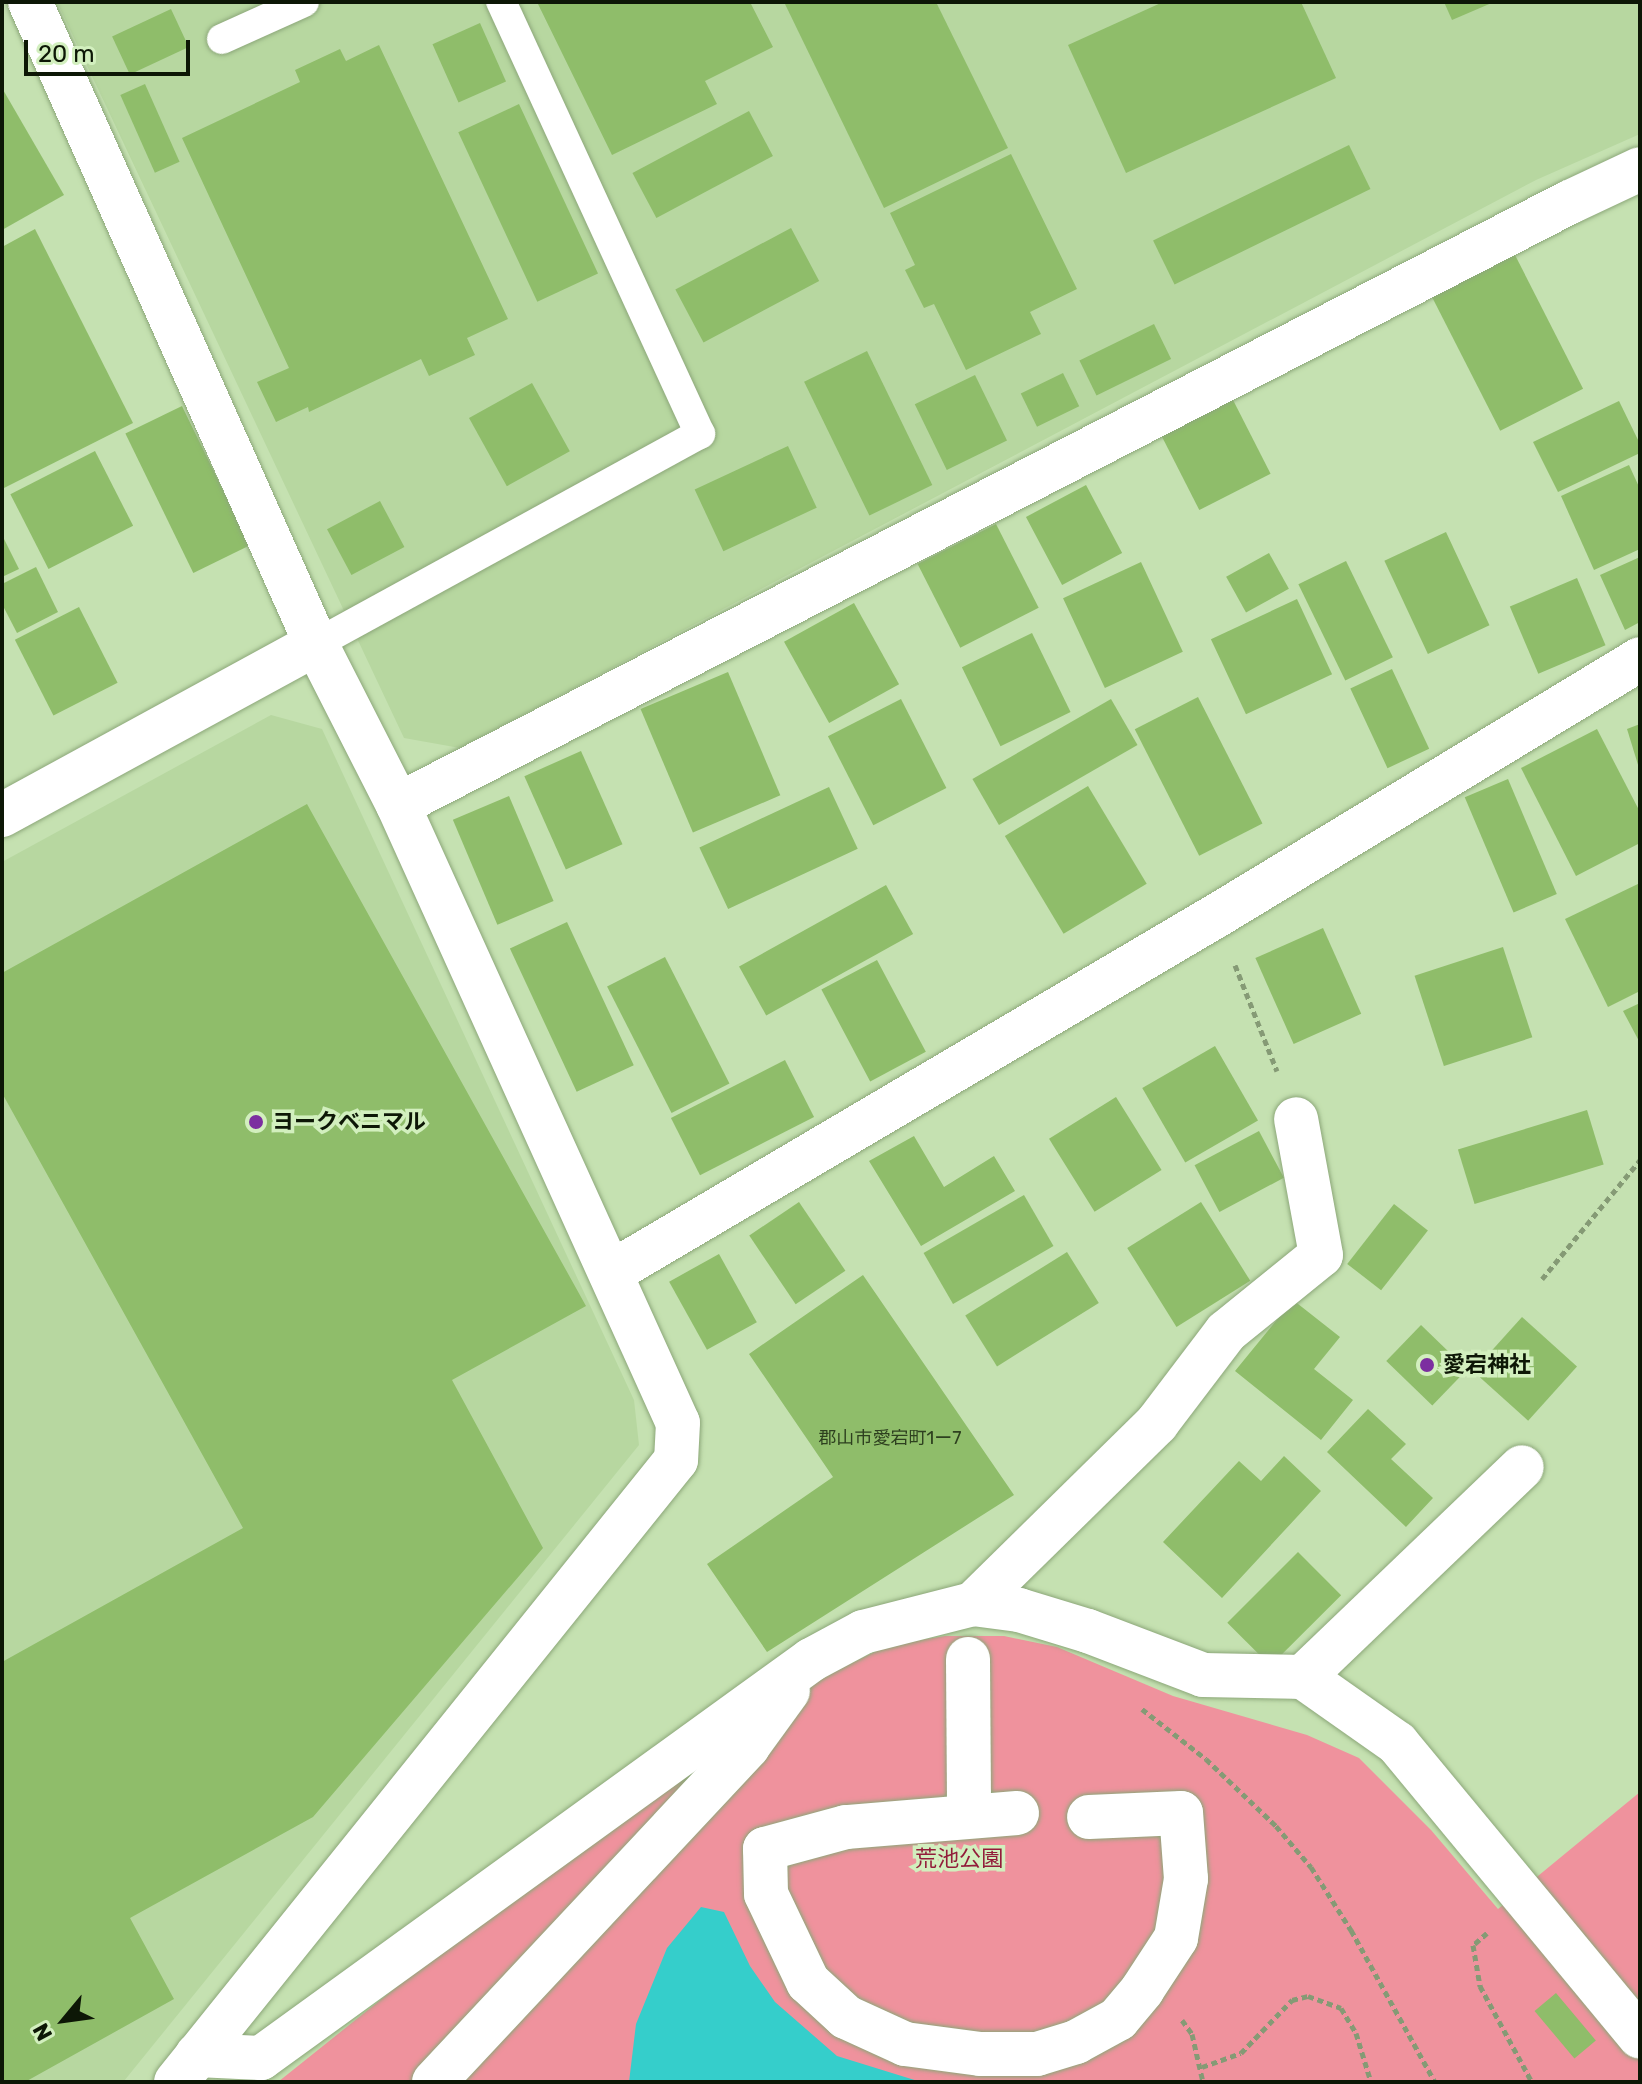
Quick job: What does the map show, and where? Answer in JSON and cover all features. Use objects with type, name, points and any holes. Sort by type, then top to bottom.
[{"type":"street","points":[[30,2],[316,644],[398,805],[678,1423],[676,1460],[186,2069]]},
{"type":"street","points":[[398,805],[1570,202],[1640,169]]},
{"type":"street","points":[[2,815],[316,644]]},
{"type":"street","points":[[612,1272],[1216,916],[1640,659]]},
{"type":"street","points":[[973,1604],[1157,1423],[1226,1332],[1321,1255],[1296,1119]]},
{"type":"street","points":[[1303,1677],[1522,1467]]},
{"type":"street","points":[[186,2069],[261,2058],[811,1660],[863,1632],[973,1604],[1019,1610],[1088,1631],[1203,1675],[1303,1677],[1397,1743],[1640,2037]]},
{"type":"street","points":[[968,1659],[969,1815]]},
{"type":"street","points":[[434,2082],[551,1953],[748,1746],[811,1660]]},
{"type":"street","points":[[1017,1813],[846,1827],[765,1849],[766,1894],[808,1982],[846,2017],[905,2044],[980,2054],[1037,2054],[1076,2042],[1118,2019],[1142,1990],[1176,1938],[1186,1879],[1181,1813],[1089,1817]]},
{"type":"lane","points":[[222,39],[304,2]]},
{"type":"lane","points":[[316,644],[700,434],[501,2]]},
{"type":"path","points":[[1216,916],[1296,1119]]},
{"type":"path","points":[[1542,1279],[1640,1160]]},
{"type":"path","points":[[1526,1897],[1473,1945],[1480,1986],[1532,2082]]},
{"type":"path","points":[[1202,2067],[1241,2053],[1292,2000],[1308,1996],[1341,2008],[1356,2033],[1371,2082]]},
{"type":"shaded area","points":[[57,2],[1640,2],[1640,134],[1536,180],[460,748],[404,738]]},
{"type":"shaded area","points":[[271,715],[322,729],[634,1400],[639,1445],[124,2081],[2,2082],[2,862]]},
{"type":"green space","name":"荒池公園","points":[[945,1636],[1004,1636],[1057,1647],[1173,1696],[1307,1735],[1359,1758],[1431,1830],[1498,1909],[1640,1792],[1640,2082],[278,2082],[725,1724],[889,1645]]},
{"type":"water","points":[[701,1907],[724,1912],[750,1966],[775,2002],[837,2056],[921,2082],[629,2082],[636,2024],[667,1948]]},
{"type":"building","points":[[537,2],[750,2],[773,47],[705,81],[717,104],[612,155]]},
{"type":"building","points":[[784,2],[936,2],[1008,148],[884,208]]},
{"type":"building","points":[[1163,2],[1301,2],[1336,78],[1126,173],[1068,45]]},
{"type":"building","points":[[1444,2],[1494,2],[1452,20]]},
{"type":"building","points":[[171,9],[189,47],[130,75],[112,36]]},
{"type":"building","points":[[480,23],[506,81],[459,103],[432,44]]},
{"type":"building","points":[[379,45],[508,319],[467,338],[475,355],[429,376],[421,359],[309,412],[308,407],[276,422],[257,382],[289,368],[182,138],[300,82],[295,70],[340,49],[346,61]]},
{"type":"building","points":[[145,84],[180,162],[155,173],[120,95]]},
{"type":"building","points":[[2,88],[64,195],[2,230]]},
{"type":"building","points":[[519,104],[598,273],[537,302],[458,132]]},
{"type":"building","points":[[749,111],[773,156],[656,218],[632,173]]},
{"type":"building","points":[[1349,145],[1370,189],[1175,285],[1153,241]]},
{"type":"building","points":[[1011,154],[1077,289],[1030,312],[1041,334],[966,370],[934,304],[924,308],[905,270],[915,265],[890,213]]},
{"type":"building","points":[[791,228],[819,281],[704,342],[675,290]]},
{"type":"building","points":[[35,229],[133,423],[2,489],[2,247]]},
{"type":"building","points":[[1515,255],[1583,389],[1500,431],[1432,297]]},
{"type":"building","points":[[1154,324],[1171,359],[1096,395],[1079,360]]},
{"type":"building","points":[[867,351],[932,485],[869,516],[804,382]]},
{"type":"building","points":[[1063,373],[1079,406],[1037,427],[1021,394]]},
{"type":"building","points":[[975,375],[1007,441],[947,470],[915,404]]},
{"type":"building","points":[[532,383],[570,451],[507,486],[469,418]]},
{"type":"building","points":[[1232,398],[1271,474],[1199,510],[1161,434]]},
{"type":"building","points":[[1619,401],[1640,444],[1640,453],[1558,492],[1533,442]]},
{"type":"building","points":[[182,406],[250,545],[193,573],[125,434]]},
{"type":"building","points":[[788,446],[817,508],[723,551],[695,490]]},
{"type":"building","points":[[95,451],[133,526],[48,569],[10,494]]},
{"type":"building","points":[[1629,465],[1640,489],[1640,549],[1594,570],[1561,496]]},
{"type":"building","points":[[1086,485],[1122,553],[1062,585],[1026,517]]},
{"type":"building","points":[[380,501],[404,547],[351,575],[327,529]]},
{"type":"building","points":[[996,524],[1039,608],[960,648],[918,564]]},
{"type":"building","points":[[1446,532],[1490,625],[1428,654],[1384,561]]},
{"type":"building","points":[[2,535],[19,569],[2,577]]},
{"type":"building","points":[[1269,553],[1289,589],[1246,613],[1226,577]]},
{"type":"building","points":[[1640,557],[1640,622],[1625,630],[1600,575]]},
{"type":"building","points":[[1346,561],[1393,657],[1345,680],[1298,584]]},
{"type":"building","points":[[1141,562],[1183,652],[1105,688],[1063,598]]},
{"type":"building","points":[[36,567],[58,612],[17,633],[2,604],[2,584]]},
{"type":"building","points":[[1577,578],[1606,645],[1538,674],[1510,607]]},
{"type":"building","points":[[1297,599],[1332,674],[1246,714],[1211,639]]},
{"type":"building","points":[[854,603],[899,684],[829,723],[784,642]]},
{"type":"building","points":[[79,607],[118,683],[53,715],[15,640]]},
{"type":"building","points":[[1032,633],[1071,712],[1000,746],[962,667]]},
{"type":"building","points":[[1392,669],[1429,749],[1388,768],[1350,688]]},
{"type":"building","points":[[728,672],[780,795],[693,832],[641,709]]},
{"type":"building","points":[[1198,697],[1262,824],[1199,856],[1135,729]]},
{"type":"building","points":[[901,699],[946,788],[873,825],[828,736]]},
{"type":"building","points":[[1111,699],[1138,745],[999,825],[972,779]]},
{"type":"building","points":[[1640,724],[1640,768],[1639,768],[1627,729]]},
{"type":"building","points":[[1597,729],[1640,812],[1640,843],[1576,876],[1521,768]]},
{"type":"building","points":[[581,751],[622,844],[566,869],[524,776]]},
{"type":"building","points":[[1508,779],[1557,894],[1514,912],[1465,797]]},
{"type":"building","points":[[1088,786],[1147,884],[1064,934],[1005,836]]},
{"type":"building","points":[[829,787],[858,849],[728,909],[699,847]]},
{"type":"building","points":[[509,796],[554,901],[497,925],[453,820]]},
{"type":"building","points":[[307,804],[586,1306],[452,1380],[543,1548],[313,1817],[130,1918],[174,1999],[25,2082],[2,2082],[2,1662],[243,1528],[2,1093],[2,973]]},
{"type":"building","points":[[1640,883],[1640,991],[1608,1007],[1565,919]]},
{"type":"building","points":[[886,885],[913,934],[766,1015],[739,966]]},
{"type":"building","points":[[567,922],[634,1065],[577,1092],[510,949]]},
{"type":"building","points":[[1323,928],[1361,1014],[1294,1044],[1255,958]]},
{"type":"building","points":[[1503,947],[1532,1037],[1444,1066],[1415,976]]},
{"type":"building","points":[[665,957],[729,1084],[672,1113],[607,987]]},
{"type":"building","points":[[877,960],[926,1052],[870,1081],[821,990]]},
{"type":"building","points":[[1640,1003],[1640,1043],[1623,1011]]},
{"type":"building","points":[[1215,1046],[1258,1120],[1185,1162],[1142,1088]]},
{"type":"building","points":[[785,1060],[814,1117],[700,1175],[671,1118]]},
{"type":"building","points":[[1116,1097],[1162,1170],[1095,1212],[1049,1139]]},
{"type":"building","points":[[1587,1110],[1604,1165],[1475,1204],[1458,1149]]},
{"type":"building","points":[[1259,1131],[1284,1178],[1219,1212],[1195,1165]]},
{"type":"building","points":[[914,1136],[944,1187],[994,1156],[1015,1191],[921,1246],[869,1161]]},
{"type":"building","points":[[1024,1195],[1054,1246],[953,1304],[924,1253]]},
{"type":"building","points":[[799,1202],[845,1271],[796,1304],[749,1236]]},
{"type":"building","points":[[1201,1202],[1250,1281],[1177,1327],[1127,1248]]},
{"type":"building","points":[[1394,1204],[1428,1230],[1381,1290],[1347,1264]]},
{"type":"building","points":[[1067,1252],[1099,1303],[997,1366],[965,1316]]},
{"type":"building","points":[[719,1254],[757,1322],[707,1350],[669,1282]]},
{"type":"building","points":[[863,1275],[1014,1495],[767,1652],[707,1564],[833,1477],[749,1354]]},
{"type":"building","points":[[1293,1300],[1340,1337],[1314,1369],[1353,1400],[1321,1440],[1235,1371]]},
{"type":"building","points":[[1522,1317],[1577,1367],[1528,1421],[1473,1371]]},
{"type":"building","name":"愛宕神社","points":[[1421,1325],[1467,1369],[1432,1405],[1386,1361]]},
{"type":"building","points":[[1368,1409],[1406,1444],[1391,1459],[1433,1498],[1406,1527],[1327,1452]]},
{"type":"building","points":[[1284,1456],[1321,1491],[1222,1598],[1163,1542],[1239,1461],[1261,1481]]},
{"type":"building","points":[[1298,1552],[1341,1595],[1270,1666],[1227,1623]]},
{"type":"building","points":[[1556,1993],[1596,2040],[1574,2058],[1535,2011]]},
{"type":"place","name":"ヨークベニマル","points":[[256,1122]]},
{"type":"place","name":"愛宕神社","points":[[1427,1365]]}]
